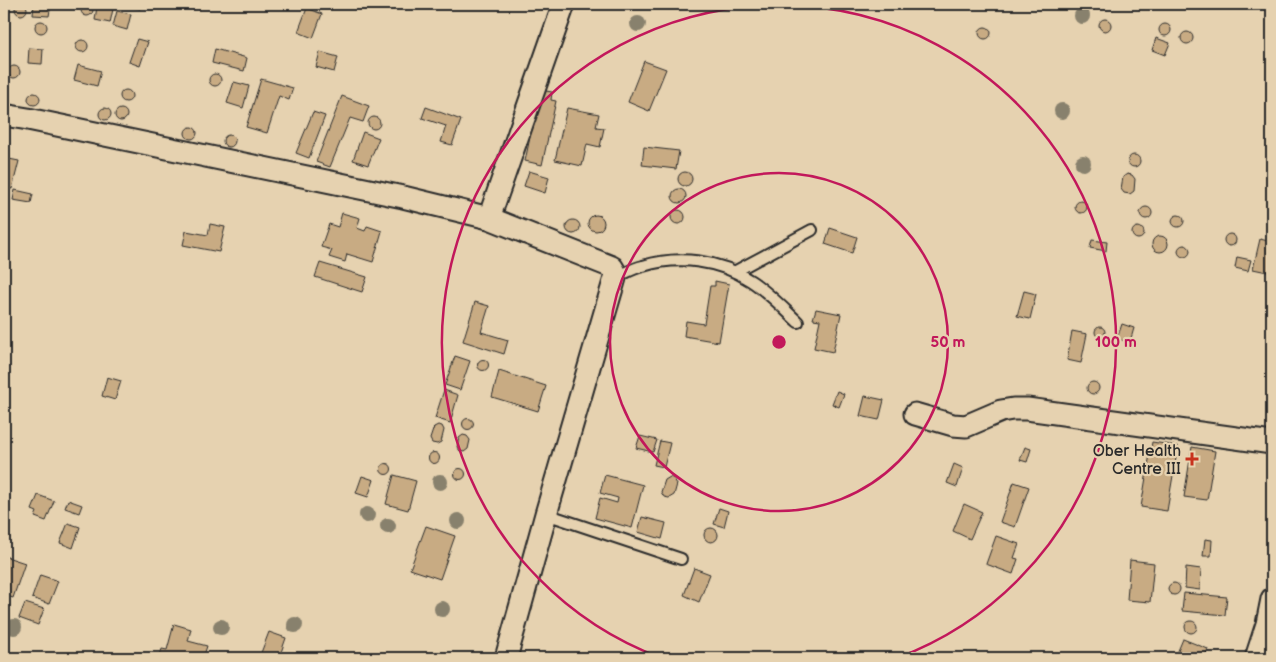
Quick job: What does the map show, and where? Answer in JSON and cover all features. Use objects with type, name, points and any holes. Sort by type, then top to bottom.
[{"type":"street","points":[[489,218],[564,4]]},
{"type":"street","points":[[4,115],[366,189],[489,218],[612,267],[615,272],[614,278],[506,658]]},
{"type":"street","points":[[915,414],[953,425],[966,426],[1001,412],[1013,409],[1027,410],[1272,443]]},
{"type":"street","points":[[1256,658],[1267,624],[1272,599]]},
{"type":"lane","points":[[736,271],[812,230]]},
{"type":"lane","points":[[614,278],[642,266],[677,260],[700,261],[736,271],[753,282],[798,322]]},
{"type":"lane","points":[[546,514],[681,559]]},
{"type":"building","points":[[19,3],[23,3],[27,9],[23,15],[19,15],[15,11],[15,7]]},
{"type":"building","points":[[34,4],[51,4],[49,16],[33,15]]},
{"type":"building","points":[[85,4],[89,4],[93,10],[89,16],[85,16],[81,12],[81,8]]},
{"type":"building","points":[[119,4],[141,4],[140,9]]},
{"type":"building","points":[[97,6],[113,9],[110,23],[95,20]]},
{"type":"building","points":[[307,8],[322,14],[313,38],[298,32]]},
{"type":"building","points":[[117,11],[131,14],[127,30],[113,26]]},
{"type":"building","points":[[1107,19],[1110,20],[1110,30],[1103,31],[1100,30],[1099,23],[1100,20]]},
{"type":"building","points":[[39,21],[43,21],[47,27],[43,33],[39,33],[35,29],[35,25]]},
{"type":"building","points":[[1167,24],[1170,25],[1170,35],[1163,36],[1160,35],[1159,28],[1160,25]]},
{"type":"building","points":[[983,27],[987,27],[991,33],[987,39],[983,39],[979,35],[979,31]]},
{"type":"building","points":[[1189,32],[1192,33],[1192,43],[1185,44],[1182,43],[1181,36],[1182,33]]},
{"type":"building","points":[[1156,38],[1170,43],[1165,55],[1152,50]]},
{"type":"building","points":[[137,39],[148,42],[140,66],[129,62]]},
{"type":"building","points":[[80,40],[84,40],[88,46],[84,52],[80,52],[76,48],[76,44]]},
{"type":"building","points":[[29,48],[43,49],[42,64],[28,63]]},
{"type":"building","points":[[215,49],[247,58],[244,71],[212,63]]},
{"type":"building","points":[[320,52],[338,57],[334,72],[316,67]]},
{"type":"building","points":[[644,61],[666,69],[649,111],[628,102]]},
{"type":"building","points":[[78,65],[101,71],[97,86],[74,80]]},
{"type":"building","points":[[12,66],[16,66],[20,72],[16,78],[12,78],[8,74],[8,70]]},
{"type":"building","points":[[213,74],[217,74],[221,80],[217,86],[213,86],[209,82],[209,78]]},
{"type":"building","points":[[261,79],[293,88],[289,100],[279,96],[267,133],[246,127]]},
{"type":"building","points":[[234,82],[249,86],[243,108],[227,103]]},
{"type":"building","points":[[124,90],[128,90],[132,96],[128,102],[124,102],[120,98],[120,94]]},
{"type":"building","points":[[540,90],[552,92],[551,100],[556,101],[542,165],[525,161]]},
{"type":"building","points":[[32,93],[36,93],[40,99],[36,105],[32,105],[28,101],[28,97]]},
{"type":"building","points":[[342,96],[369,106],[363,122],[350,118],[330,167],[316,162]]},
{"type":"building","points":[[426,107],[461,120],[452,145],[441,142],[446,126],[422,118]]},
{"type":"building","points":[[103,108],[107,108],[111,114],[107,120],[103,120],[99,116],[99,112]]},
{"type":"building","points":[[567,108],[599,114],[596,127],[604,128],[600,147],[587,144],[582,166],[555,160]]},
{"type":"building","points":[[119,109],[123,109],[127,115],[123,121],[119,121],[115,117],[115,113]]},
{"type":"building","points":[[313,112],[325,116],[309,158],[296,153]]},
{"type":"building","points":[[372,117],[376,117],[380,123],[376,129],[372,129],[368,125],[368,121]]},
{"type":"building","points":[[189,127],[193,127],[197,133],[193,139],[189,139],[185,135],[185,131]]},
{"type":"building","points":[[363,132],[379,138],[368,165],[353,160]]},
{"type":"building","points":[[227,135],[231,135],[235,141],[231,147],[227,147],[223,143],[223,139]]},
{"type":"building","points":[[644,147],[679,151],[676,169],[642,165]]},
{"type":"building","points":[[1132,155],[1136,155],[1140,161],[1136,167],[1132,167],[1128,163],[1128,159]]},
{"type":"building","points":[[4,158],[19,161],[12,189],[4,187]]},
{"type":"building","points":[[529,171],[549,177],[545,193],[524,186]]},
{"type":"building","points":[[682,172],[688,172],[692,179],[688,186],[682,186],[678,182],[678,176]]},
{"type":"building","points":[[1127,174],[1132,175],[1135,179],[1134,191],[1130,194],[1124,193],[1121,189],[1123,177]]},
{"type":"building","points":[[676,189],[682,189],[686,196],[682,203],[676,203],[672,199],[672,193]]},
{"type":"building","points":[[15,190],[33,194],[31,203],[13,200]]},
{"type":"building","points":[[1083,201],[1086,202],[1086,212],[1079,213],[1076,212],[1075,205],[1076,202]]},
{"type":"building","points":[[1144,207],[1148,207],[1152,213],[1148,219],[1144,219],[1140,215],[1140,211]]},
{"type":"building","points":[[675,210],[681,210],[685,217],[681,224],[675,224],[671,220],[671,214]]},
{"type":"building","points":[[342,213],[360,218],[357,228],[365,231],[367,226],[382,231],[373,262],[347,254],[345,262],[329,257],[332,250],[321,247],[329,224],[338,227]]},
{"type":"building","points":[[593,215],[599,215],[604,220],[602,229],[593,231],[588,226],[588,220]]},
{"type":"building","points":[[1180,215],[1183,216],[1183,226],[1176,227],[1173,226],[1172,219],[1173,216]]},
{"type":"building","points":[[570,220],[576,220],[580,227],[576,234],[570,234],[566,230],[566,224]]},
{"type":"building","points":[[210,224],[225,227],[219,252],[183,245],[186,231],[208,235]]},
{"type":"building","points":[[1140,227],[1143,228],[1143,238],[1136,239],[1133,238],[1132,231],[1133,228]]},
{"type":"building","points":[[830,228],[857,237],[852,253],[825,244]]},
{"type":"building","points":[[1228,234],[1232,234],[1236,240],[1232,246],[1228,246],[1224,242],[1224,238]]},
{"type":"building","points":[[1157,236],[1163,236],[1168,241],[1166,250],[1157,252],[1152,247],[1152,241]]},
{"type":"building","points":[[1260,239],[1272,242],[1272,273],[1253,269]]},
{"type":"building","points":[[1092,240],[1107,242],[1106,251],[1090,248]]},
{"type":"building","points":[[1182,245],[1186,245],[1190,251],[1186,257],[1182,257],[1178,253],[1178,249]]},
{"type":"building","points":[[1237,257],[1251,260],[1248,271],[1235,268]]},
{"type":"building","points":[[320,263],[367,277],[362,292],[315,277]]},
{"type":"building","points":[[715,281],[729,284],[719,342],[684,336],[686,321],[704,324],[710,286],[715,286]]},
{"type":"building","points":[[1024,291],[1036,294],[1030,319],[1017,316]]},
{"type":"building","points":[[475,302],[489,306],[481,332],[508,340],[504,354],[463,341]]},
{"type":"building","points":[[816,309],[841,314],[833,352],[814,348],[820,320],[813,319]]},
{"type":"building","points":[[1122,324],[1134,328],[1130,342],[1117,339]]},
{"type":"building","points":[[1100,327],[1105,332],[1100,337],[1095,332]]},
{"type":"building","points":[[1072,331],[1087,334],[1081,363],[1067,360]]},
{"type":"building","points":[[455,356],[470,361],[460,390],[445,385]]},
{"type":"building","points":[[483,359],[489,365],[483,371],[477,365]]},
{"type":"building","points":[[499,371],[546,386],[538,411],[492,397]]},
{"type":"building","points":[[107,377],[121,381],[115,400],[102,396]]},
{"type":"building","points":[[1091,382],[1095,382],[1099,388],[1095,394],[1091,394],[1087,390],[1087,386]]},
{"type":"building","points":[[444,390],[458,395],[450,423],[435,418]]},
{"type":"building","points":[[837,391],[844,394],[839,407],[832,404]]},
{"type":"building","points":[[865,396],[884,400],[879,420],[860,416]]},
{"type":"building","points":[[468,418],[474,424],[468,430],[462,424]]},
{"type":"building","points":[[442,426],[444,430],[441,442],[437,444],[432,443],[430,439],[434,427]]},
{"type":"building","points":[[463,435],[467,436],[470,440],[468,449],[464,452],[460,451],[457,447],[459,438]]},
{"type":"building","points":[[640,436],[657,440],[653,452],[636,448]]},
{"type":"building","points":[[660,441],[670,443],[664,467],[654,465]]},
{"type":"building","points":[[1152,442],[1178,446],[1167,511],[1141,507]]},
{"type":"building","points":[[1025,447],[1031,449],[1027,462],[1020,460]]},
{"type":"building","points":[[1192,447],[1215,451],[1207,500],[1184,497]]},
{"type":"building","points":[[434,452],[440,458],[434,464],[428,458]]},
{"type":"building","points":[[386,463],[392,469],[386,475],[380,469]]},
{"type":"building","points":[[954,464],[963,468],[957,487],[947,483]]},
{"type":"building","points":[[460,468],[466,474],[460,480],[454,474]]},
{"type":"building","points":[[394,475],[416,481],[408,510],[386,504]]},
{"type":"building","points":[[605,475],[643,485],[632,528],[595,518],[600,498],[617,503],[618,498],[600,493]]},
{"type":"building","points":[[362,476],[374,480],[368,497],[356,493]]},
{"type":"building","points":[[670,477],[677,484],[674,495],[669,498],[664,497],[661,492],[665,480]]},
{"type":"building","points":[[1014,482],[1029,487],[1015,527],[1000,522]]},
{"type":"building","points":[[38,495],[54,501],[46,521],[35,517],[37,512],[32,510]]},
{"type":"building","points":[[68,500],[82,505],[79,513],[65,508]]},
{"type":"building","points":[[964,504],[982,512],[970,539],[953,531]]},
{"type":"building","points":[[719,508],[728,511],[724,527],[714,524]]},
{"type":"building","points":[[642,517],[666,523],[662,539],[638,532]]},
{"type":"building","points":[[68,523],[80,527],[73,548],[60,543]]},
{"type":"building","points":[[426,526],[455,536],[440,579],[410,569]]},
{"type":"building","points":[[711,528],[716,530],[718,535],[716,540],[711,542],[706,540],[704,535],[706,530]]},
{"type":"building","points":[[996,536],[1019,544],[1014,558],[1018,559],[1013,574],[986,564]]},
{"type":"building","points":[[1205,539],[1212,540],[1211,556],[1203,556]]},
{"type":"building","points":[[4,556],[25,563],[13,598],[4,595]]},
{"type":"building","points":[[1130,560],[1154,563],[1150,602],[1127,600]]},
{"type":"building","points":[[1186,567],[1201,569],[1200,590],[1185,588]]},
{"type":"building","points":[[694,568],[710,574],[699,602],[684,595]]},
{"type":"building","points":[[40,575],[58,581],[49,604],[32,598]]},
{"type":"building","points":[[1172,583],[1176,583],[1180,589],[1176,595],[1172,595],[1168,591],[1168,587]]},
{"type":"building","points":[[1184,593],[1227,597],[1225,615],[1182,611]]},
{"type":"building","points":[[25,603],[44,609],[38,625],[19,618]]},
{"type":"building","points":[[1191,621],[1197,627],[1191,633],[1185,627]]},
{"type":"building","points":[[174,624],[191,629],[188,641],[207,646],[203,658],[159,658],[162,649],[167,650]]},
{"type":"building","points":[[269,632],[286,638],[279,658],[259,658]]},
{"type":"building","points":[[1183,639],[1208,649],[1204,658],[1175,658]]},
{"type":"place","name":"Ober Health Centre III","points":[[1192,459]]}]
